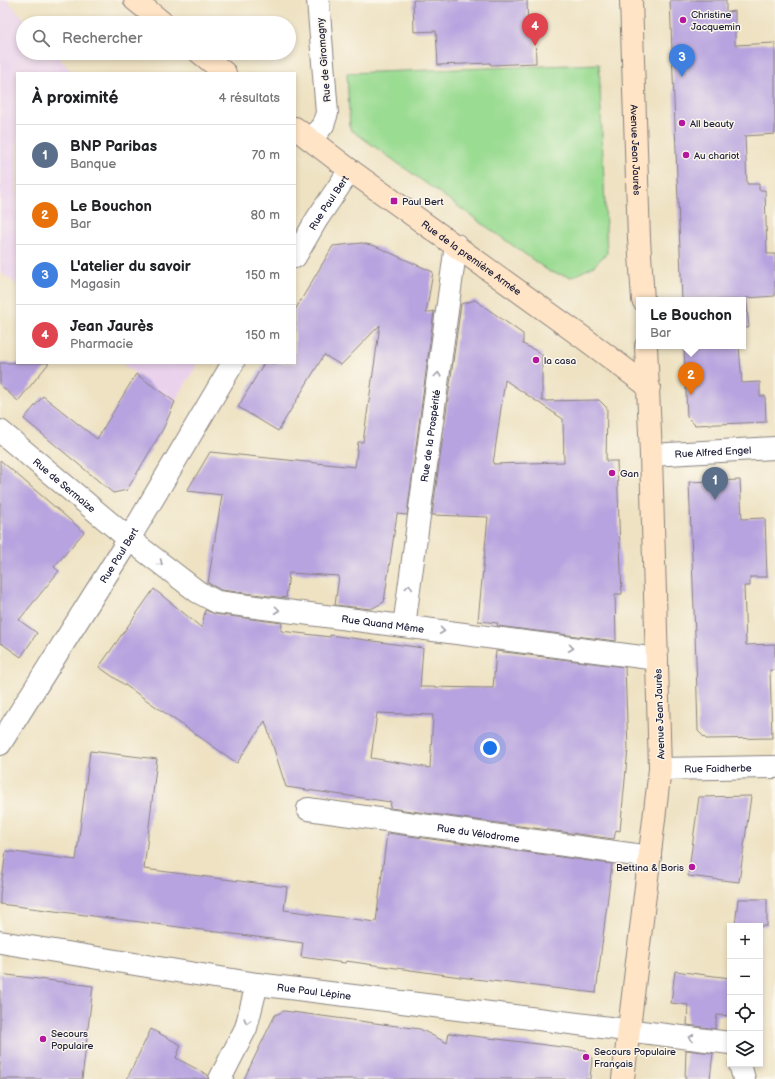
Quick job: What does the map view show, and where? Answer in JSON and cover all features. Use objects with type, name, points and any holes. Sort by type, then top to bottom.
[{"type":"main road","points":[[135,0],[154,16]]},
{"type":"main road","name":"Avenue Jean Jaurès","points":[[631,0],[639,239],[643,297]]},
{"type":"main road","points":[[209,60],[224,72]]},
{"type":"main road","name":"Rue de la première Armée","points":[[303,134],[350,170],[456,245],[649,387]]},
{"type":"main road","name":"Avenue Jean Jaurès","points":[[623,1079],[660,769],[649,387],[646,349]]},
{"type":"street","name":"Rue de Giromagny","points":[[303,134],[323,125],[327,113],[318,0]]},
{"type":"street","name":"Rue Paul Bert","points":[[296,255],[317,219],[350,170]]},
{"type":"street","name":"Rue de la Prospérité","points":[[404,626],[456,245]]},
{"type":"street","name":"Rue Paul Bert","points":[[0,744],[129,539],[232,364]]},
{"type":"street","name":"Rue de Sermaize","points":[[0,431],[129,539]]},
{"type":"street","name":"Rue Alfred Engel","points":[[651,455],[775,448]]},
{"type":"street","name":"Rue Quand Même","points":[[129,539],[198,592],[217,602],[657,659]]},
{"type":"street","name":"Rue Faidherbe","points":[[660,769],[775,767]]},
{"type":"street","name":"Rue du Vélodrome","points":[[308,809],[650,857]]},
{"type":"street","name":"Rue Paul Lépine","points":[[0,942],[257,984],[727,1043]]},
{"type":"street","points":[[220,1079],[246,1028],[257,984]]},
{"type":"street","points":[[741,1067],[744,1079]]},
{"type":"shaded area","points":[[0,0],[7,0],[22,16],[16,16],[16,60],[60,60],[74,72],[16,72],[16,284],[0,272]]},
{"type":"shaded area","points":[[122,364],[197,364],[175,402]]},
{"type":"green space","points":[[599,64],[607,253],[594,266],[572,277],[550,272],[350,129],[347,73]]},
{"type":"building","points":[[413,0],[527,0],[528,29],[535,28],[536,63],[438,65],[436,31],[414,32]]},
{"type":"building","points":[[670,0],[726,0],[726,12],[735,11],[735,45],[775,43],[775,134],[745,136],[747,184],[759,184],[759,190],[765,190],[767,254],[775,254],[775,296],[746,298],[682,297]]},
{"type":"building","points":[[362,243],[375,246],[433,272],[426,313],[434,311],[407,515],[397,514],[384,602],[371,609],[335,605],[339,576],[289,573],[286,598],[221,590],[208,583],[222,495],[187,491],[210,452],[355,467],[358,442],[363,442],[380,325],[341,365],[324,355],[278,431],[238,407],[263,364],[296,364],[296,308],[333,246]]},
{"type":"building","points":[[746,298],[749,327],[746,328]]},
{"type":"building","points":[[475,300],[523,334],[523,344],[542,354],[542,401],[599,400],[607,408],[606,461],[617,461],[622,594],[615,594],[616,641],[497,626],[498,623],[478,621],[488,517],[432,515],[461,304]],"holes":[[[505,380],[563,419],[564,462],[493,464]]]},
{"type":"building","points":[[684,349],[739,349],[742,383],[760,382],[760,396],[765,396],[766,422],[695,425],[687,417]]},
{"type":"building","points":[[0,363],[48,364],[18,401],[0,385]]},
{"type":"building","points":[[136,374],[175,402],[163,429],[127,490],[113,493],[24,419],[43,396],[97,439]]},
{"type":"building","points":[[0,460],[84,532],[54,567],[59,571],[19,620],[37,633],[21,657],[1,643],[0,644]]},
{"type":"building","points":[[740,480],[742,519],[765,518],[767,577],[750,577],[750,586],[744,586],[746,645],[775,644],[775,670],[770,670],[772,738],[706,739],[698,731],[689,482]]},
{"type":"building","points":[[154,589],[202,628],[205,610],[215,614],[282,623],[281,631],[330,637],[330,635],[423,648],[420,687],[493,688],[496,651],[625,667],[628,749],[620,831],[616,830],[614,839],[390,808],[391,802],[286,787],[265,721],[237,763],[99,667]],"holes":[[[377,713],[433,715],[430,768],[371,758]]]},
{"type":"building","points":[[90,751],[157,759],[144,869],[287,887],[284,910],[376,922],[387,833],[612,864],[596,993],[475,979],[346,961],[345,963],[301,957],[303,943],[0,904],[6,851],[76,860]]},
{"type":"building","points":[[751,796],[739,882],[688,876],[699,797]]},
{"type":"building","points":[[738,899],[767,899],[767,926],[763,926],[763,923],[735,923]]},
{"type":"building","points":[[675,971],[727,978],[727,1016],[717,1015],[715,1029],[687,1025],[688,1005],[671,1003]]},
{"type":"building","name":"Secours Populaire","points":[[0,974],[93,986],[82,1079],[0,1079]]},
{"type":"building","points":[[284,1011],[420,1029],[447,1043],[449,1033],[586,1050],[592,1059],[590,1079],[244,1079],[275,1015]]},
{"type":"building","points":[[151,1029],[181,1045],[176,1058],[208,1075],[208,1079],[127,1079]]},
{"type":"building","points":[[686,1050],[713,1053],[710,1079],[685,1079]]},
{"type":"place","name":"Christine Jacquemin","points":[[683,20]]},
{"type":"place","name":"Jean Jaurès","points":[[535,46]]},
{"type":"place","name":"L'atelier du savoir","points":[[682,77]]},
{"type":"place","name":"All beauty","points":[[682,123]]},
{"type":"place","name":"Au chariot","points":[[686,155]]},
{"type":"place","name":"Paul Bert","points":[[394,201]]},
{"type":"place","name":"la casa","points":[[536,360]]},
{"type":"place","name":"Le Bouchon","points":[[691,395]]},
{"type":"place","name":"Gan","points":[[612,473]]},
{"type":"place","name":"BNP Paribas","points":[[715,500]]},
{"type":"place","name":"Bettina & Boris","points":[[692,867]]},
{"type":"place","name":"Secours Populaire","points":[[43,1039]]},
{"type":"place","name":"Secours Populaire Français","points":[[586,1057]]}]
